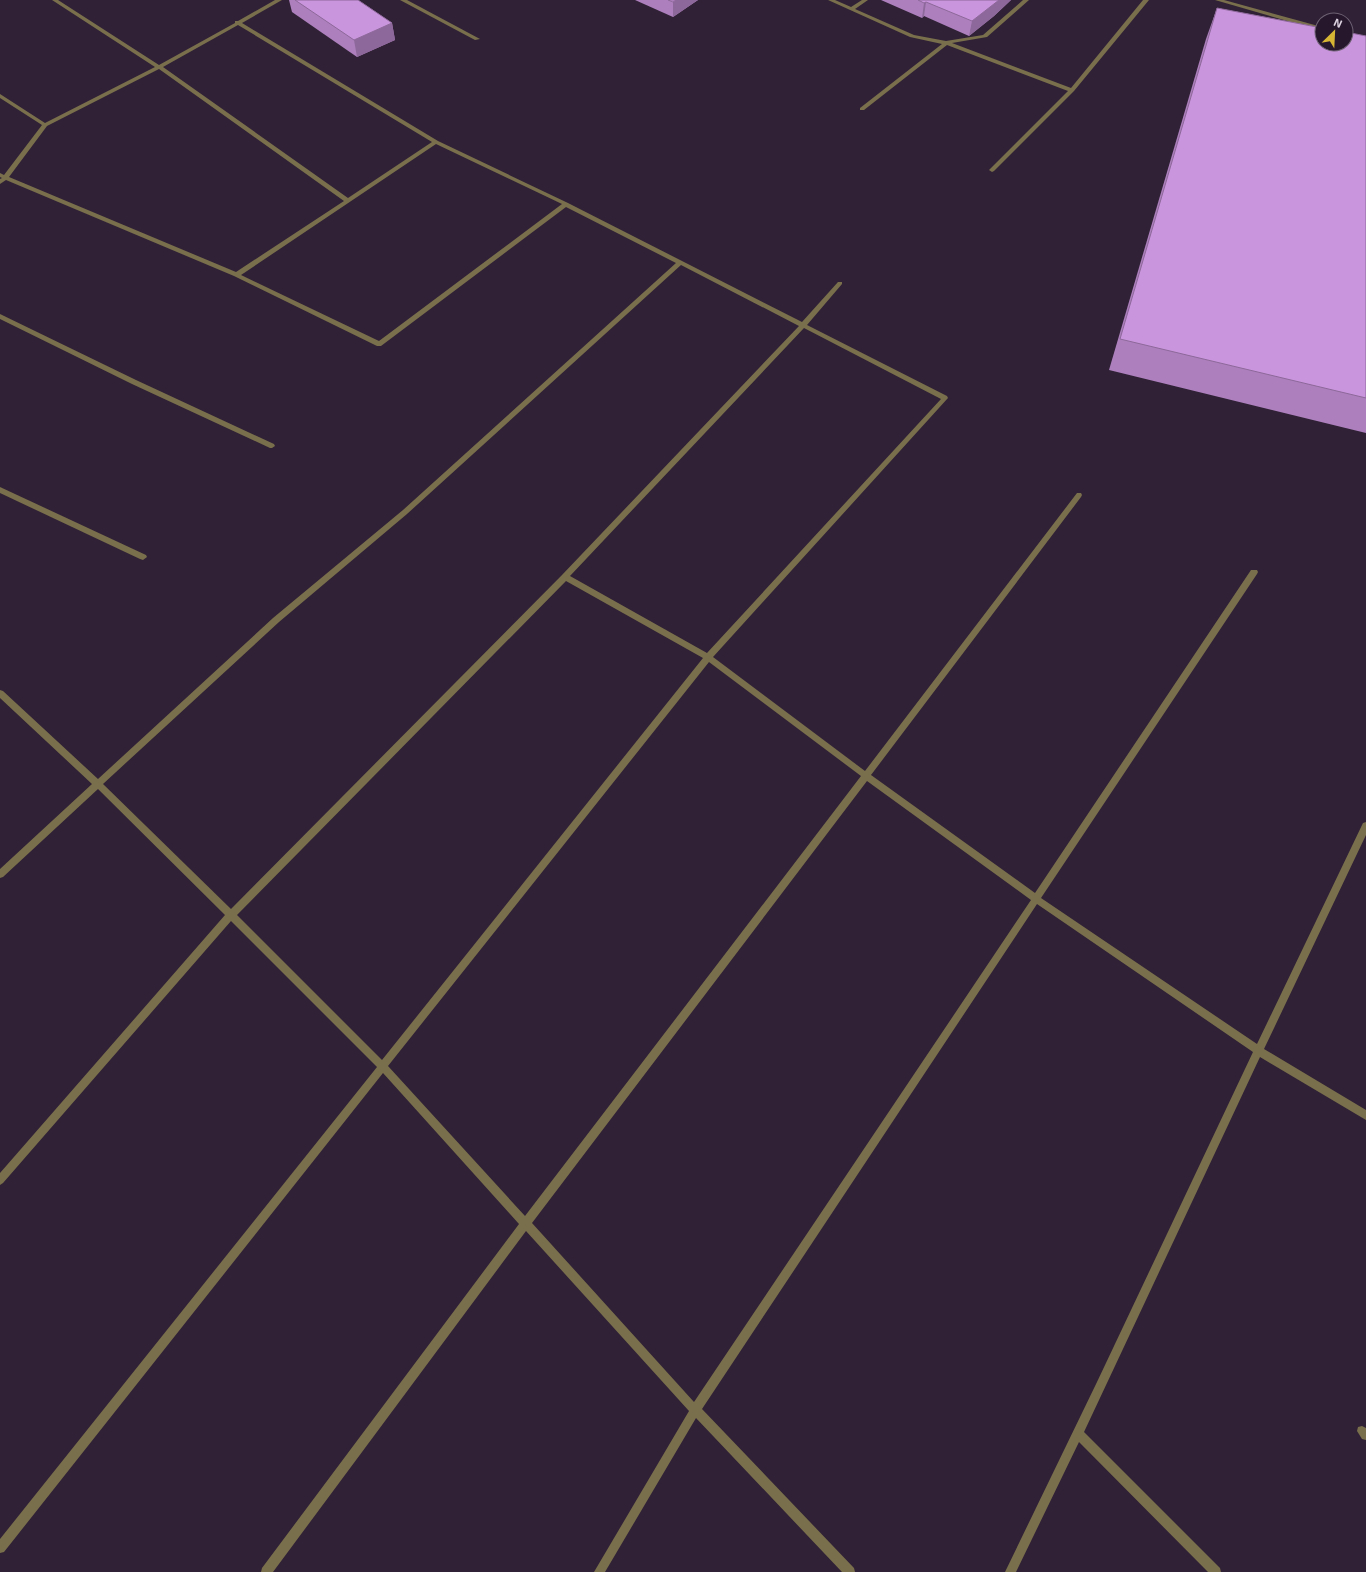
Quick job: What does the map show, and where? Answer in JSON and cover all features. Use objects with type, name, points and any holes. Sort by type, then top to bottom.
[{"type":"street","points":[[55,0],[159,67],[348,201]]},
{"type":"street","points":[[279,0],[237,22],[159,67],[45,125],[2,179],[236,275],[379,344],[566,204]]},
{"type":"street","points":[[404,0],[477,39]]},
{"type":"street","points":[[831,0],[912,36],[946,42],[1072,90]]},
{"type":"street","points":[[852,9],[865,0]]},
{"type":"street","points":[[862,110],[946,42],[984,36],[1026,0]]},
{"type":"street","points":[[992,170],[1072,90],[1146,0]]},
{"type":"street","points":[[1218,0],[1314,27]]},
{"type":"street","points":[[0,1548],[708,657],[945,398],[566,204],[436,142],[237,22]]},
{"type":"street","points":[[0,96],[45,125]]},
{"type":"street","points":[[236,275],[436,142]]},
{"type":"street","points":[[0,874],[276,620],[406,512],[681,262]]},
{"type":"street","points":[[0,1180],[231,915],[565,577],[803,325],[840,283]]},
{"type":"street","points":[[0,316],[134,382],[272,446]]},
{"type":"street","points":[[0,490],[143,557]]},
{"type":"street","points":[[266,1572],[526,1223],[1079,495]]},
{"type":"street","points":[[599,1572],[695,1410],[1254,572]]},
{"type":"street","points":[[565,577],[708,657],[865,776],[1036,899],[1259,1051],[1366,1115]]},
{"type":"street","points":[[0,693],[98,784],[382,1066],[695,1410],[850,1572]]},
{"type":"street","points":[[1010,1572],[1078,1434],[1366,826]]},
{"type":"street","points":[[1078,1434],[1216,1572]]},
{"type":"building","points":[[295,0],[358,0],[392,23],[354,40]]},
{"type":"building","points":[[918,0],[999,0],[972,21]]},
{"type":"building","points":[[1217,8],[1314,26],[1314,52],[1354,52],[1354,34],[1366,36],[1366,398],[1120,339]]}]
